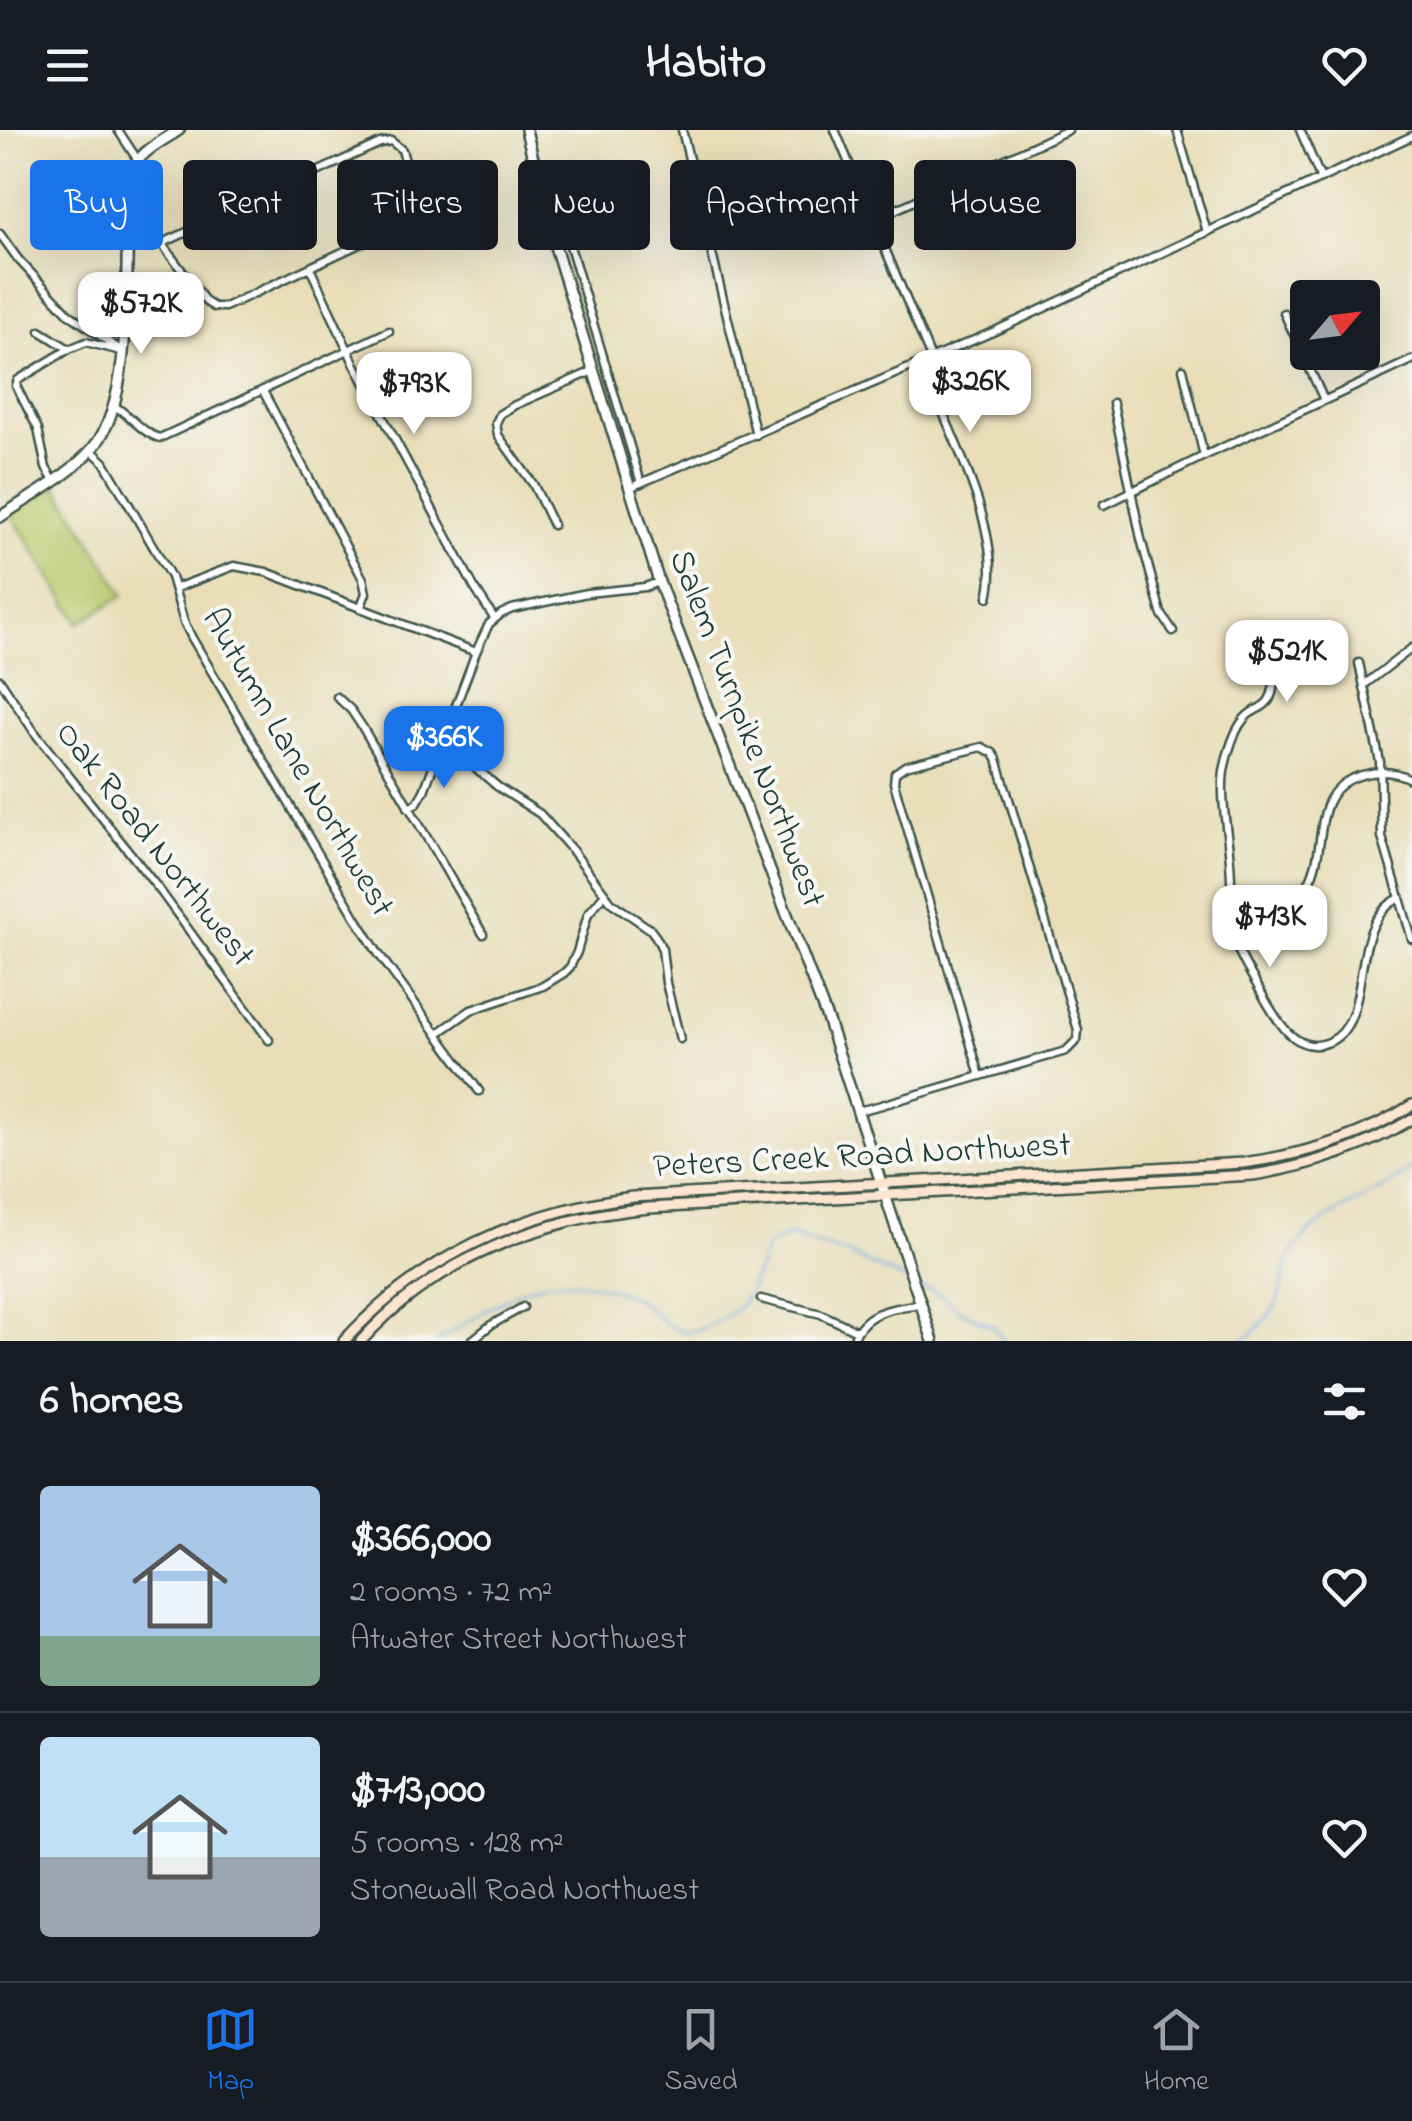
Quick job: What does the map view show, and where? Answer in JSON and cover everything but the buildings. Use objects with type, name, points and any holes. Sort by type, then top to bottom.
[{"type":"main road","name":"Peters Creek Road Northwest","points":[[344,1341],[381,1304],[424,1272],[490,1234],[578,1206],[633,1198],[1258,1162],[1336,1142],[1412,1105]]},
{"type":"main road","name":"Peters Creek Road Northwest","points":[[361,1341],[414,1294],[463,1262],[515,1237],[558,1223],[620,1211],[1253,1175],[1326,1159],[1372,1141],[1412,1119]]},
{"type":"street","points":[[118,130],[137,159],[178,130]]},
{"type":"street","name":"Salem Turnpike Northwest","points":[[526,130],[547,220],[658,582],[828,1021],[933,1341]]},
{"type":"street","points":[[682,130],[756,435]]},
{"type":"street","points":[[835,130],[848,160]]},
{"type":"street","points":[[894,210],[1068,130]]},
{"type":"street","points":[[1178,130],[1207,232]]},
{"type":"street","points":[[1300,130],[1321,179]]},
{"type":"street","points":[[628,488],[932,358],[1412,136]]},
{"type":"street","points":[[386,141],[400,146],[417,204],[413,220],[225,307],[206,302],[163,244],[386,141]]},
{"type":"street","points":[[0,234],[18,260],[69,314],[122,352]]},
{"type":"street","points":[[0,517],[54,481],[91,450],[102,435],[113,405],[122,352],[126,250]]},
{"type":"street","points":[[571,250],[641,483]]},
{"type":"street","points":[[886,250],[932,358]]},
{"type":"street","points":[[310,268],[349,351],[494,618]]},
{"type":"street","points":[[1284,313],[1324,400]]},
{"type":"street","points":[[40,331],[68,350]]},
{"type":"street","points":[[113,405],[160,438],[389,332]]},
{"type":"street","points":[[54,481],[46,468],[38,429],[16,386],[18,380],[86,342],[122,352]]},
{"type":"street","points":[[1104,505],[1412,360]]},
{"type":"street","points":[[921,362],[985,520],[992,572],[988,596]]},
{"type":"street","points":[[1183,369],[1204,456]]},
{"type":"street","points":[[554,525],[498,435],[496,423],[500,414],[514,405],[593,371]]},
{"type":"street","points":[[262,390],[363,580],[366,593],[360,609]]},
{"type":"street","points":[[1113,403],[1133,505],[1161,613],[1173,631]]},
{"type":"street","name":"Autumn Lane Northwest","points":[[91,450],[114,478],[176,588],[184,622],[368,938],[478,1090]]},
{"type":"street","points":[[176,588],[240,566],[266,572],[476,652]]},
{"type":"street","points":[[408,807],[420,798],[485,630],[494,618],[539,603],[658,582]]},
{"type":"street","points":[[1364,686],[1412,648]]},
{"type":"street","points":[[1358,663],[1378,748],[1380,826],[1412,938]]},
{"type":"street","points":[[1274,666],[1270,700],[1249,714],[1237,733],[1224,774],[1234,926],[1238,948],[1281,1024],[1303,1043],[1322,1044],[1337,1038],[1346,1028],[1371,929],[1382,910],[1400,898]]},
{"type":"street","name":"Oak Road Northwest","points":[[0,680],[269,1040]]},
{"type":"street","points":[[337,696],[357,719],[483,934]]},
{"type":"street","points":[[444,742],[459,749],[477,770],[540,814],[604,895],[659,941],[680,1040]]},
{"type":"street","points":[[858,1111],[1066,1052],[1076,1043],[1078,1030],[1008,794],[996,757],[982,747],[901,767],[895,773],[894,786],[980,1076]]},
{"type":"street","points":[[1234,926],[1284,907],[1298,897],[1313,872],[1330,799],[1350,780],[1380,772],[1412,780]]},
{"type":"street","points":[[437,1034],[471,1010],[543,986],[564,973],[577,952],[588,914],[604,895]]},
{"type":"street","points":[[762,1300],[821,1314],[857,1331]]},
{"type":"street","points":[[854,1341],[868,1318],[921,1301]]},
{"type":"street","points":[[471,1341],[523,1307]]},
{"type":"green space","points":[[57,486],[124,595],[79,623],[11,514]]},
{"type":"waterway","points":[[1241,1341],[1270,1314],[1289,1259],[1307,1234],[1412,1167]]},
{"type":"waterway","points":[[438,1341],[506,1299],[534,1286],[557,1282],[590,1284],[622,1292],[669,1326],[686,1332],[696,1330],[721,1320],[742,1303],[768,1246],[788,1235],[845,1253],[908,1281]]},
{"type":"waterway","points":[[919,1287],[939,1294],[963,1312],[993,1326],[1004,1341]]}]
